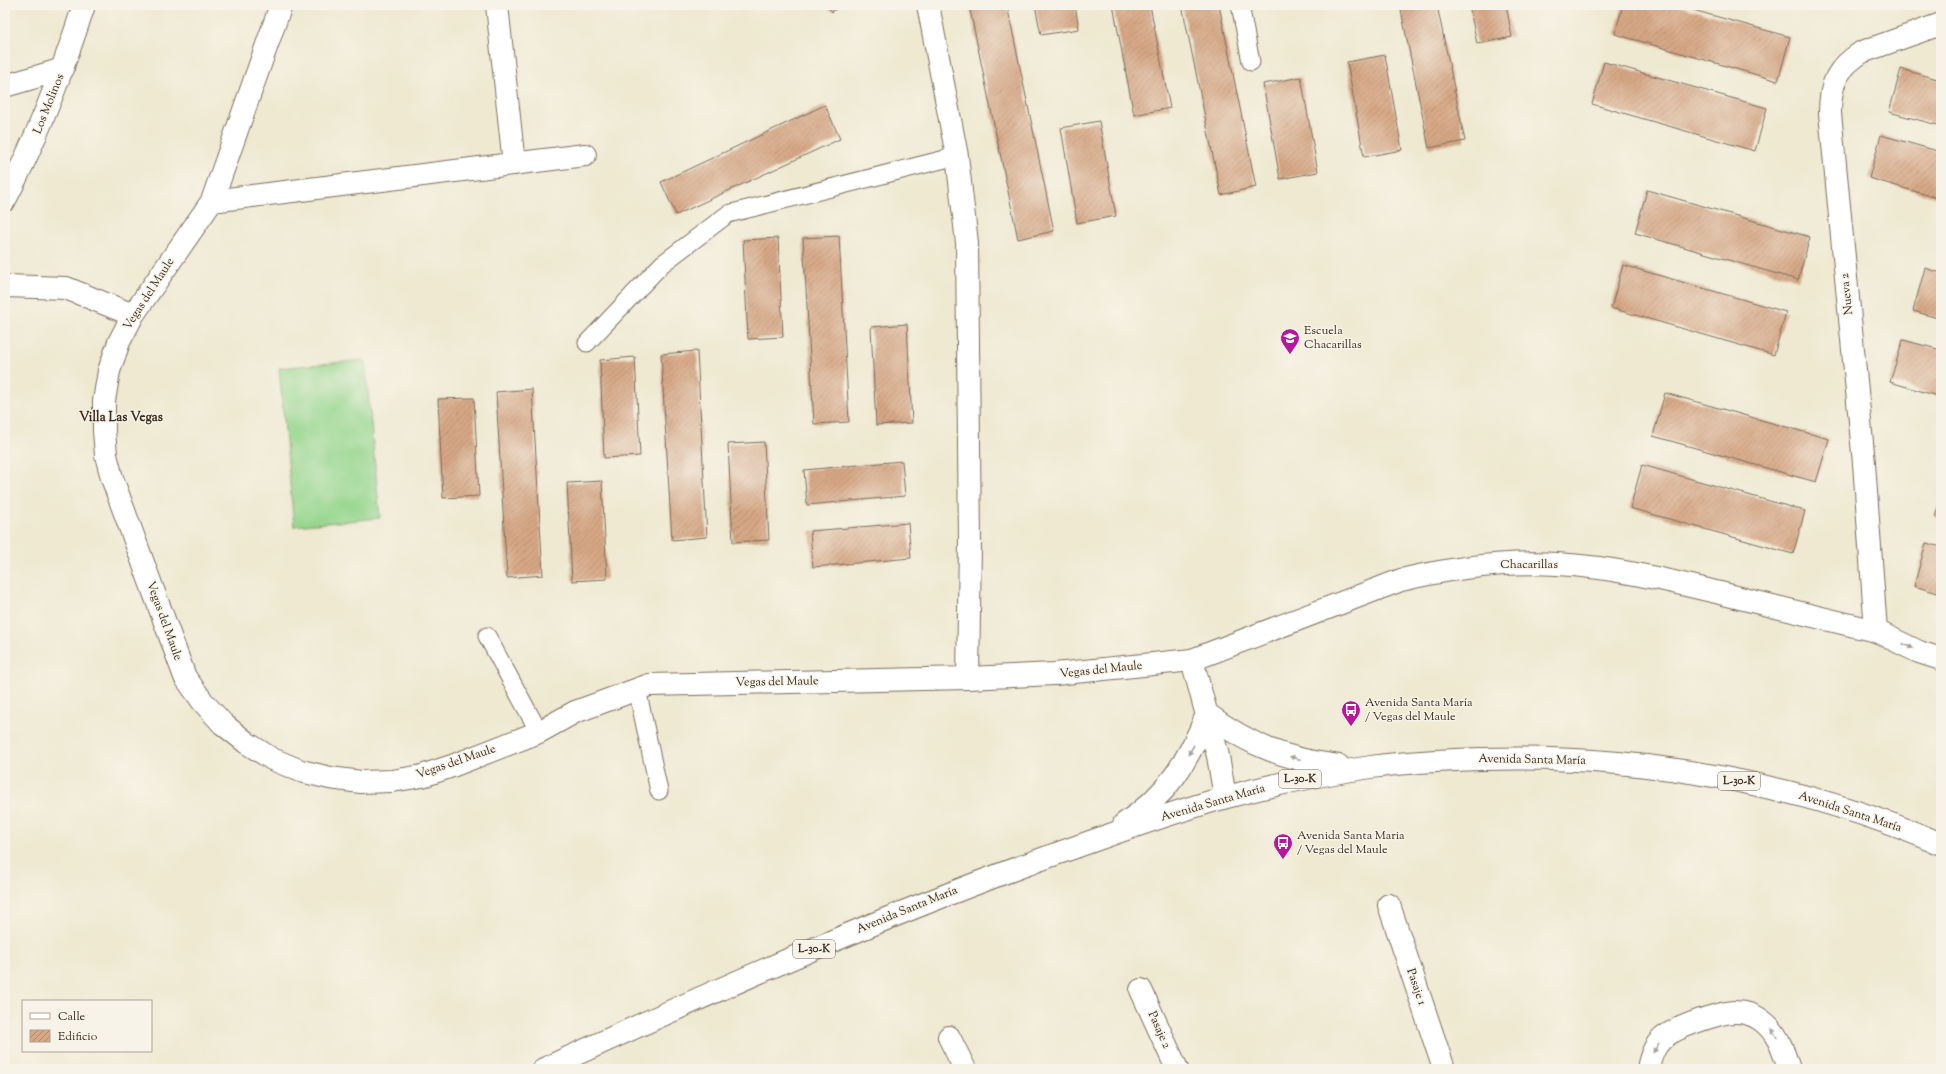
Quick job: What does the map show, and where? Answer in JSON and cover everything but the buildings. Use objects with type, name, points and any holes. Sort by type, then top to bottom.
[{"type":"street","name":"Los Molinos","points":[[5,200],[44,119],[64,69],[84,5]]},
{"type":"street","name":"Vegas del Maule","points":[[281,5],[212,201],[132,314],[119,342],[109,371],[104,401],[106,455],[120,501],[185,677],[202,702],[223,724],[247,743],[272,759],[301,771],[330,778],[361,782],[392,781],[422,776],[452,766],[539,732],[575,712],[649,685],[968,678],[1055,674],[1192,660]]},
{"type":"street","points":[[497,5],[514,164]]},
{"type":"street","points":[[928,5],[957,156],[967,243],[970,544],[968,678]]},
{"type":"street","name":"Nueva 2","points":[[1876,631],[1864,464],[1830,113],[1830,97],[1834,81],[1841,69],[1851,59],[1862,52],[1941,24]]},
{"type":"street","points":[[5,86],[64,69]]},
{"type":"street","points":[[212,201],[585,155]]},
{"type":"street","points":[[5,286],[66,288],[132,314]]},
{"type":"street","name":"Chacarillas","points":[[1192,660],[1401,580],[1437,572],[1509,564],[1563,564],[1602,568],[1647,576],[1876,631],[1919,652],[1941,659]]},
{"type":"street","points":[[1192,660],[1218,756],[1225,797]]},
{"type":"street","points":[[1206,714],[1252,744],[1277,754],[1309,762],[1342,767],[1375,766]]},
{"type":"street","points":[[1090,842],[1122,825],[1140,813],[1162,793],[1180,770],[1195,744],[1206,714]]},
{"type":"street","name":"Avenida Santa María","points":[[544,1069],[838,939],[965,887],[1090,842],[1225,797],[1300,779],[1375,766],[1451,760],[1528,758],[1605,761],[1680,770],[1755,784],[1830,803],[1902,828],[1941,844]]},
{"type":"street","name":"Pasaje 1","points":[[1389,905],[1444,1069]]},
{"type":"street","name":"Pasaje 2","points":[[1141,990],[1177,1069]]},
{"type":"street","points":[[1648,1069],[1654,1050],[1661,1040],[1671,1032],[1725,1012],[1737,1012],[1749,1014],[1760,1019],[1772,1028],[1779,1041],[1789,1069]]},
{"type":"street","points":[[949,1037],[965,1069]]},
{"type":"lane","points":[[1240,5],[1251,62]]},
{"type":"lane","points":[[587,343],[662,264],[728,214],[957,156]]},
{"type":"lane","points":[[487,636],[539,732]]},
{"type":"lane","points":[[637,689],[659,791]]},
{"type":"green space","points":[[365,360],[380,518],[294,526],[279,368]]},
{"type":"place","name":"Escuela Chacarillas","points":[[1290,355]]},
{"type":"place","name":"Avenida Santa María / Vegas del Maule","points":[[1351,727]]},
{"type":"place","name":"Avenida Santa Maria / Vegas del Maule","points":[[1283,860]]},
{"type":"district","name":"Villa Las Vegas","points":[[121,418]]}]
